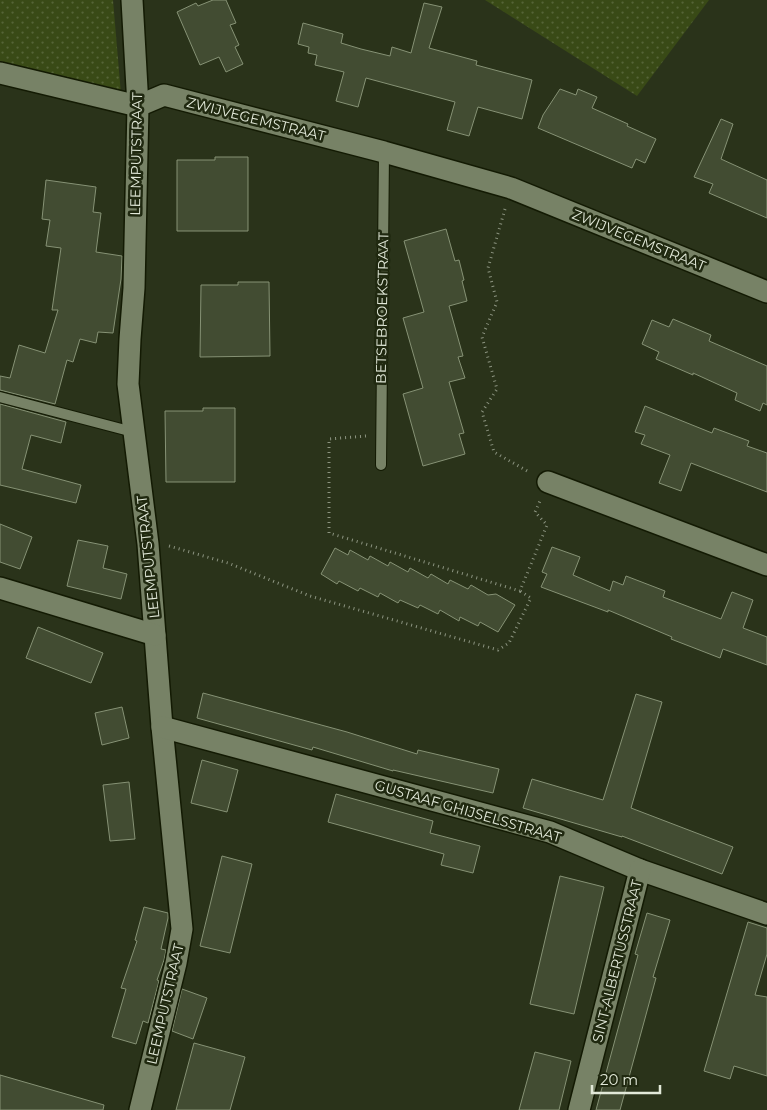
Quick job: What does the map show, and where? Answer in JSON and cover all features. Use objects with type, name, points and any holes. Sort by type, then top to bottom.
[{"type":"street","name":"LEEMPUTSTRAAT","points":[[132,0],[138,106],[134,288],[128,384],[148,544],[162,727],[182,929],[176,963],[140,1110]]},
{"type":"street","points":[[0,73],[138,106]]},
{"type":"street","name":"ZWIJVEGEMSTRAAT","points":[[138,106],[164,95],[384,152],[511,188],[767,292]]},
{"type":"street","points":[[548,482],[767,565]]},
{"type":"street","points":[[0,588],[155,636]]},
{"type":"street","name":"GUSTAAF GHIJSELSSTRAAT","points":[[162,727],[550,832],[640,870],[767,914]]},
{"type":"street","name":"SINT-ALBERTUSSTRAAT","points":[[579,1110],[640,870]]},
{"type":"lane","name":"BETSEBROEKSTRAAT","points":[[381,465],[384,152]]},
{"type":"lane","points":[[0,397],[133,432]]},
{"type":"path","points":[[511,188],[488,268],[497,302],[482,337],[497,389],[482,412],[494,452],[548,482],[535,512],[547,525],[520,591]]},
{"type":"path","points":[[148,544],[170,546],[228,563],[310,596],[498,650],[509,643],[531,598],[520,591],[329,534],[329,439],[381,434]]},
{"type":"green space","points":[[0,0],[113,0],[122,106],[0,74]]},
{"type":"green space","points":[[485,0],[709,0],[637,96]]},
{"type":"building","points":[[213,0],[226,0],[236,23],[230,25],[239,45],[235,47],[243,64],[226,72],[219,57],[200,65],[177,12],[196,3],[198,6]]},
{"type":"building","points":[[424,3],[442,7],[429,48],[477,61],[476,65],[532,80],[522,119],[478,107],[469,136],[447,130],[455,102],[366,78],[358,107],[336,101],[344,72],[315,65],[317,55],[308,53],[309,47],[298,44],[303,23],[343,34],[341,43],[361,49],[390,56],[392,47],[411,53]]},
{"type":"building","points":[[560,89],[576,95],[578,89],[597,97],[592,108],[656,139],[645,163],[636,159],[632,168],[538,128],[543,115]]},
{"type":"building","points":[[721,119],[733,124],[721,159],[767,180],[767,218],[709,193],[713,184],[694,177]]},
{"type":"building","points":[[215,157],[248,157],[248,231],[177,231],[177,160],[215,160]]},
{"type":"building","points":[[46,180],[96,187],[93,212],[101,213],[96,252],[122,256],[121,279],[113,333],[98,332],[96,343],[80,339],[73,362],[67,360],[55,404],[0,390],[0,376],[10,378],[19,345],[45,353],[58,310],[52,310],[61,248],[46,246],[50,220],[42,219]]},
{"type":"building","points":[[446,229],[455,261],[459,260],[467,301],[449,306],[463,356],[458,357],[465,378],[449,382],[464,433],[459,434],[465,454],[423,466],[403,394],[423,388],[403,318],[424,312],[404,241]]},
{"type":"building","points":[[238,282],[269,282],[270,356],[200,357],[201,285],[238,285]]},
{"type":"building","points":[[673,319],[711,335],[709,341],[767,366],[767,405],[763,403],[760,411],[735,400],[737,393],[656,359],[659,352],[642,344],[652,320],[669,327]]},
{"type":"building","points":[[0,404],[66,422],[61,443],[31,435],[22,469],[81,485],[76,503],[0,485]]},
{"type":"building","points":[[645,406],[712,433],[714,428],[749,441],[747,446],[767,453],[767,492],[691,463],[681,491],[659,483],[670,455],[641,444],[645,435],[635,432]]},
{"type":"building","points":[[203,408],[235,408],[235,482],[166,482],[165,411],[203,411]]},
{"type":"building","points":[[0,524],[32,537],[20,569],[0,562]]},
{"type":"building","points":[[78,540],[108,546],[103,568],[127,574],[121,599],[67,586]]},
{"type":"building","points":[[552,547],[580,557],[573,575],[610,591],[613,581],[623,585],[626,576],[665,591],[663,597],[721,619],[732,592],[753,600],[743,628],[767,637],[767,665],[723,649],[720,658],[671,639],[672,637],[608,610],[608,612],[541,587],[547,574],[542,572]]},
{"type":"building","points":[[335,548],[348,555],[350,550],[368,560],[370,556],[388,566],[390,562],[408,572],[410,568],[428,578],[431,574],[448,584],[450,580],[468,589],[471,585],[488,595],[496,594],[515,605],[498,632],[480,622],[478,626],[460,617],[459,621],[440,610],[438,614],[420,605],[418,608],[400,600],[398,603],[380,593],[378,597],[360,588],[358,591],[339,581],[337,584],[321,574]]},
{"type":"building","points":[[38,627],[103,653],[91,683],[26,658]]},
{"type":"building","points":[[203,693],[347,732],[417,754],[418,750],[499,769],[493,793],[393,771],[313,747],[312,750],[197,718]]},
{"type":"building","points":[[636,694],[662,702],[631,808],[733,847],[722,874],[622,836],[523,808],[532,779],[603,800]]},
{"type":"building","points":[[122,707],[129,738],[102,745],[95,713]]},
{"type":"building","points":[[202,760],[238,770],[227,812],[191,803]]},
{"type":"building","points":[[129,782],[135,839],[110,841],[103,785]]},
{"type":"building","points":[[336,794],[433,821],[430,833],[480,846],[473,873],[441,865],[444,854],[328,822]]},
{"type":"building","points":[[222,856],[252,864],[230,953],[200,946]]},
{"type":"building","points":[[560,876],[604,887],[574,1014],[530,1004]]},
{"type":"building","points":[[144,907],[168,913],[168,918],[161,949],[166,950],[157,980],[159,981],[148,1023],[143,1021],[136,1044],[112,1037],[126,989],[121,988],[137,941],[135,940]]},
{"type":"building","points":[[647,913],[670,920],[653,977],[656,978],[620,1110],[596,1110],[638,955],[635,954]]},
{"type":"building","points":[[748,922],[767,928],[767,954],[755,995],[767,997],[767,1076],[734,1066],[730,1079],[704,1071]]},
{"type":"building","points":[[182,989],[207,998],[193,1039],[172,1031]]},
{"type":"building","points":[[194,1043],[245,1057],[230,1110],[176,1110]]},
{"type":"building","points":[[535,1052],[571,1061],[559,1110],[519,1110]]},
{"type":"building","points":[[0,1075],[104,1105],[103,1110],[0,1110]]}]
